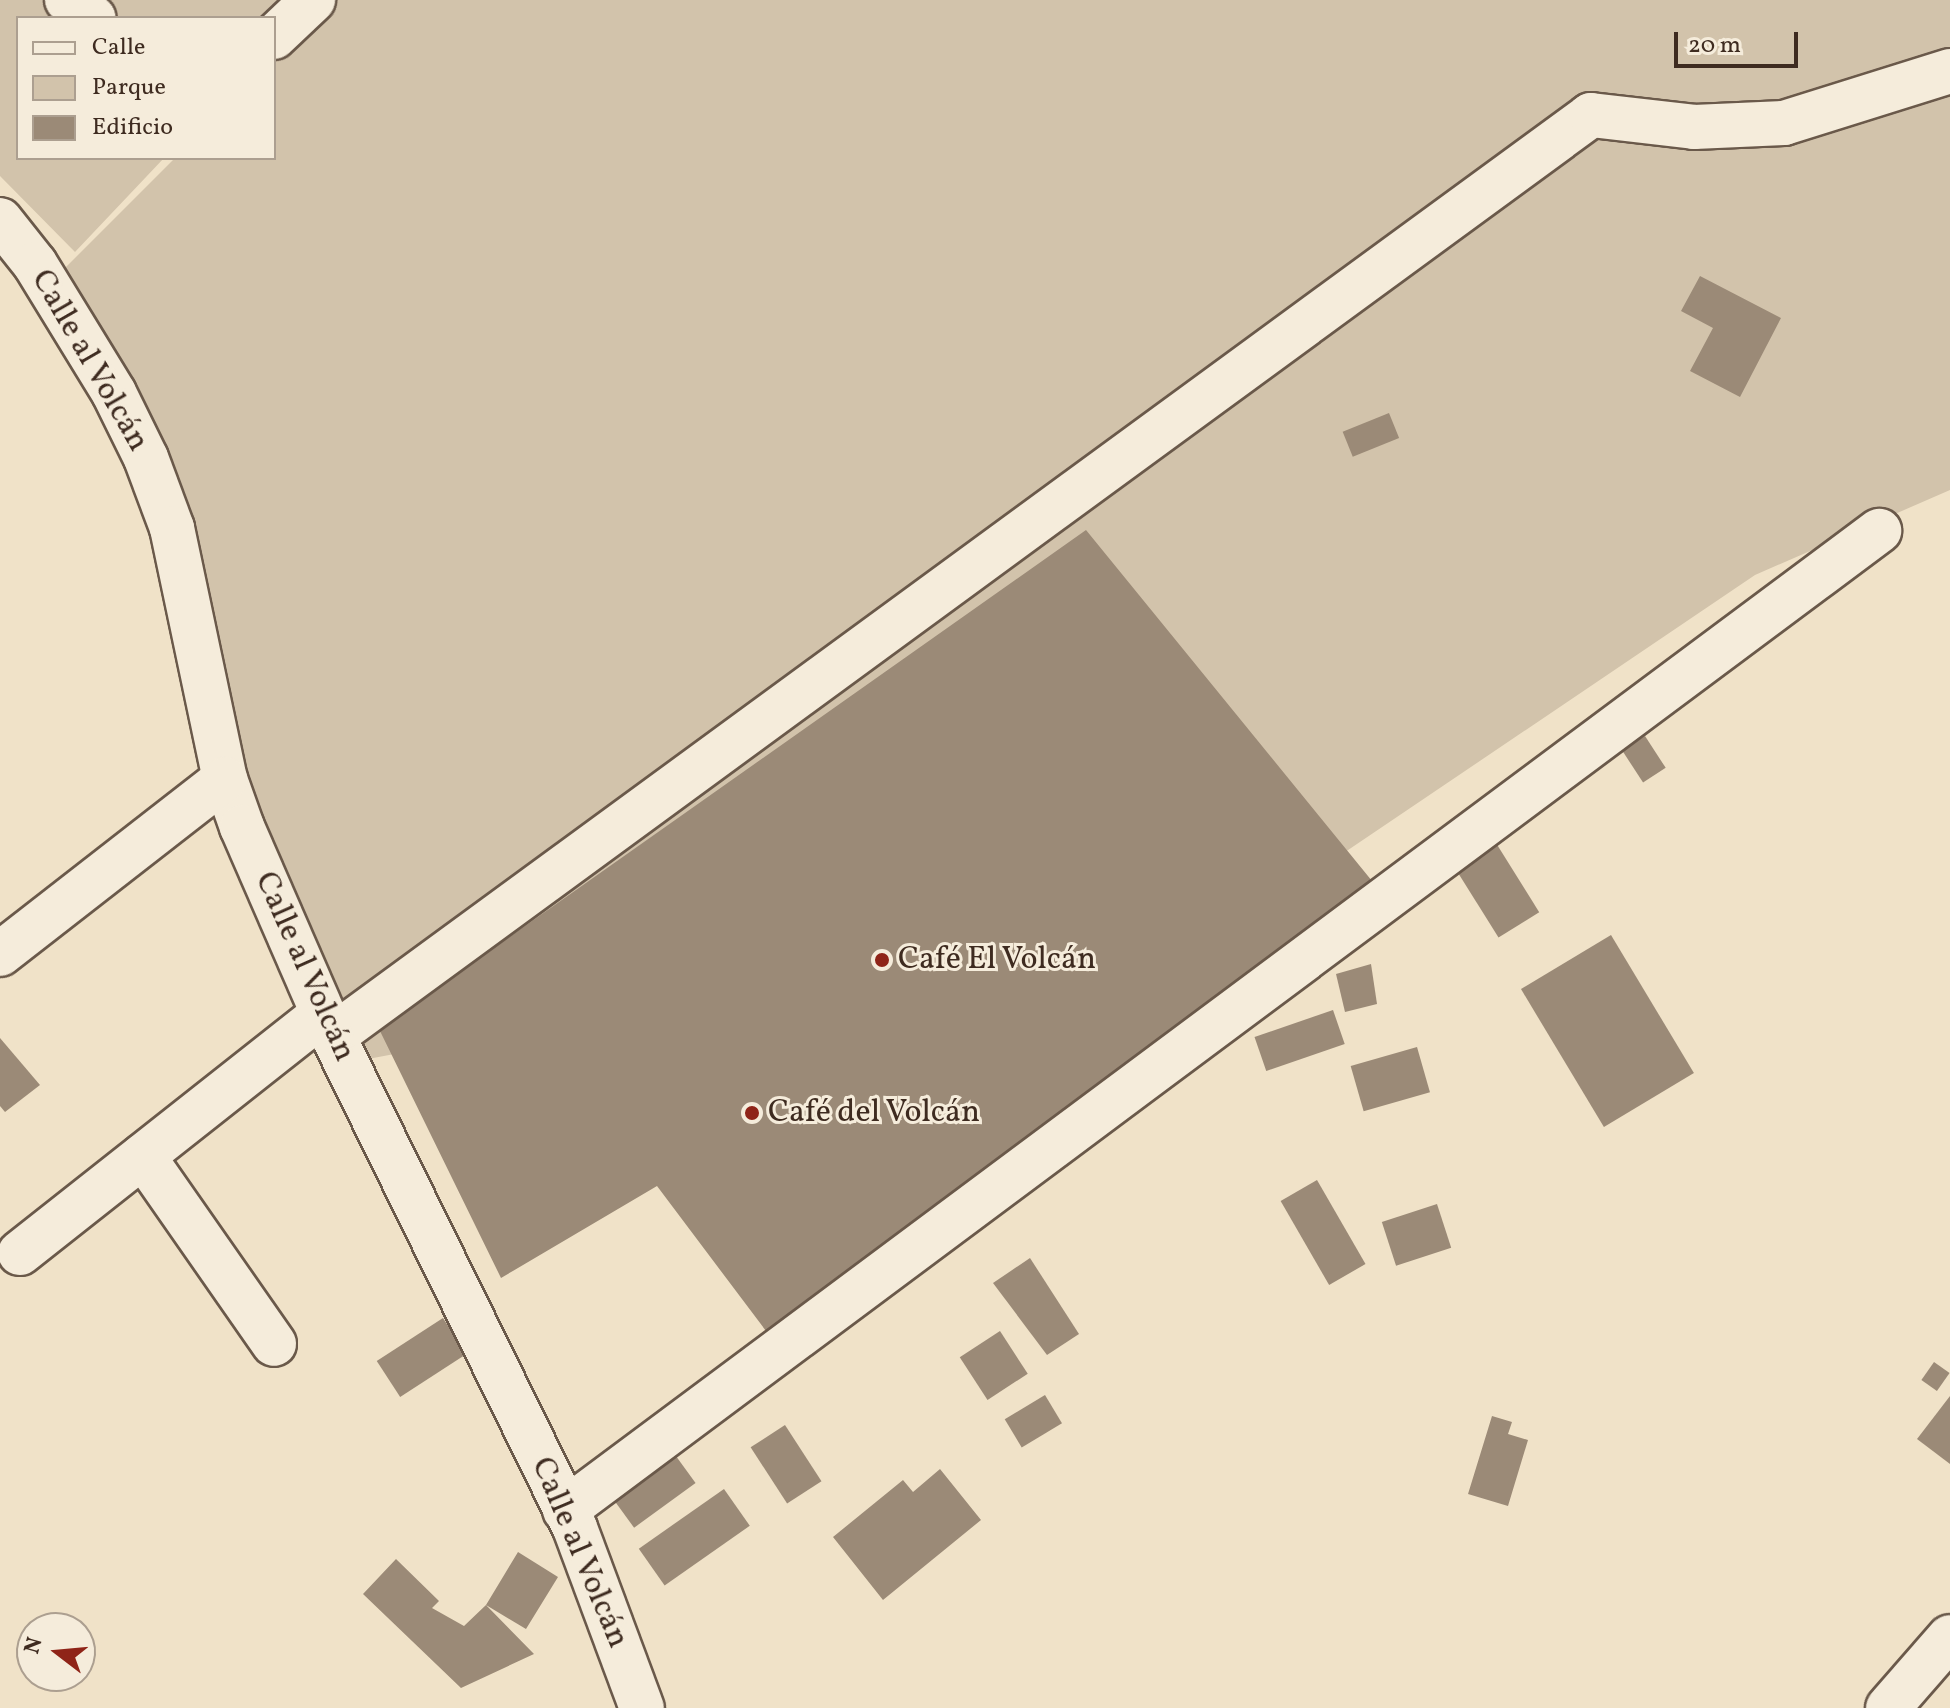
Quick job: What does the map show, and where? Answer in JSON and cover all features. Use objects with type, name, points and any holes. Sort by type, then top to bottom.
[{"type":"street","points":[[67,0],[91,16]]},
{"type":"street","points":[[276,35],[313,0]]},
{"type":"street","points":[[20,1253],[143,1156],[1591,115],[1694,127],[1784,123],[1950,71]]},
{"type":"street","name":"Calle al Volcán","points":[[0,220],[35,264],[114,393],[161,494],[225,779],[328,1025],[565,1510],[642,1708]]},
{"type":"street","points":[[565,1510],[1879,531]]},
{"type":"street","points":[[0,954],[225,779]]},
{"type":"street","points":[[143,1156],[274,1344]]},
{"type":"street","points":[[1888,1708],[1950,1637]]},
{"type":"green space","points":[[0,0],[54,0],[78,16],[16,16],[16,160],[162,160],[75,252],[0,176]]},
{"type":"green space","points":[[69,0],[1950,0],[1950,490],[1755,575],[1178,965],[705,995],[347,1063],[242,827],[172,528],[57,276],[173,160],[276,160],[276,16],[92,16]]},
{"type":"building","points":[[1700,276],[1781,318],[1740,397],[1690,371],[1713,328],[1681,311]]},
{"type":"building","points":[[1389,413],[1399,438],[1353,457],[1343,432]]},
{"type":"building","name":"Café El Volcán","points":[[1086,530],[1381,892],[775,1343],[657,1186],[501,1278],[379,1029]]},
{"type":"building","points":[[1645,736],[1666,768],[1643,783],[1622,751]]},
{"type":"building","points":[[1491,835],[1539,912],[1499,938],[1450,860]]},
{"type":"building","points":[[1611,935],[1694,1073],[1604,1127],[1521,989]]},
{"type":"building","points":[[1371,964],[1377,1004],[1345,1012],[1336,974]]},
{"type":"building","points":[[1333,1010],[1345,1044],[1266,1071],[1255,1037]]},
{"type":"building","points":[[0,1038],[40,1085],[5,1112],[0,1106]]},
{"type":"building","points":[[1417,1047],[1430,1092],[1364,1111],[1351,1066]]},
{"type":"building","points":[[1317,1180],[1366,1264],[1329,1285],[1281,1201]]},
{"type":"building","points":[[1437,1204],[1451,1248],[1396,1266],[1382,1222]]},
{"type":"building","points":[[1030,1258],[1079,1334],[1047,1355],[993,1283]]},
{"type":"building","points":[[443,1318],[466,1354],[400,1397],[377,1361]]},
{"type":"building","points":[[1000,1331],[1028,1374],[988,1400],[960,1357]]},
{"type":"building","points":[[1934,1362],[1950,1373],[1937,1391],[1921,1380]]},
{"type":"building","points":[[1045,1395],[1062,1423],[1022,1447],[1005,1419]]},
{"type":"building","points":[[1950,1396],[1950,1464],[1917,1439]]},
{"type":"building","points":[[1492,1416],[1512,1422],[1508,1434],[1528,1440],[1508,1506],[1468,1494]]},
{"type":"building","points":[[785,1425],[821,1481],[787,1504],[751,1447]]},
{"type":"building","points":[[665,1441],[696,1483],[634,1528],[604,1486]]},
{"type":"building","points":[[940,1469],[981,1520],[883,1600],[833,1537],[903,1480],[913,1492]]},
{"type":"building","points":[[724,1489],[750,1526],[665,1586],[639,1549]]},
{"type":"building","points":[[518,1552],[558,1577],[526,1629],[486,1605]]},
{"type":"building","points":[[396,1559],[439,1601],[432,1608],[464,1626],[486,1605],[534,1654],[461,1688],[363,1594]]},
{"type":"place","name":"Café El Volcán","points":[[882,960]]},
{"type":"place","name":"Café del Volcán","points":[[752,1113]]}]
